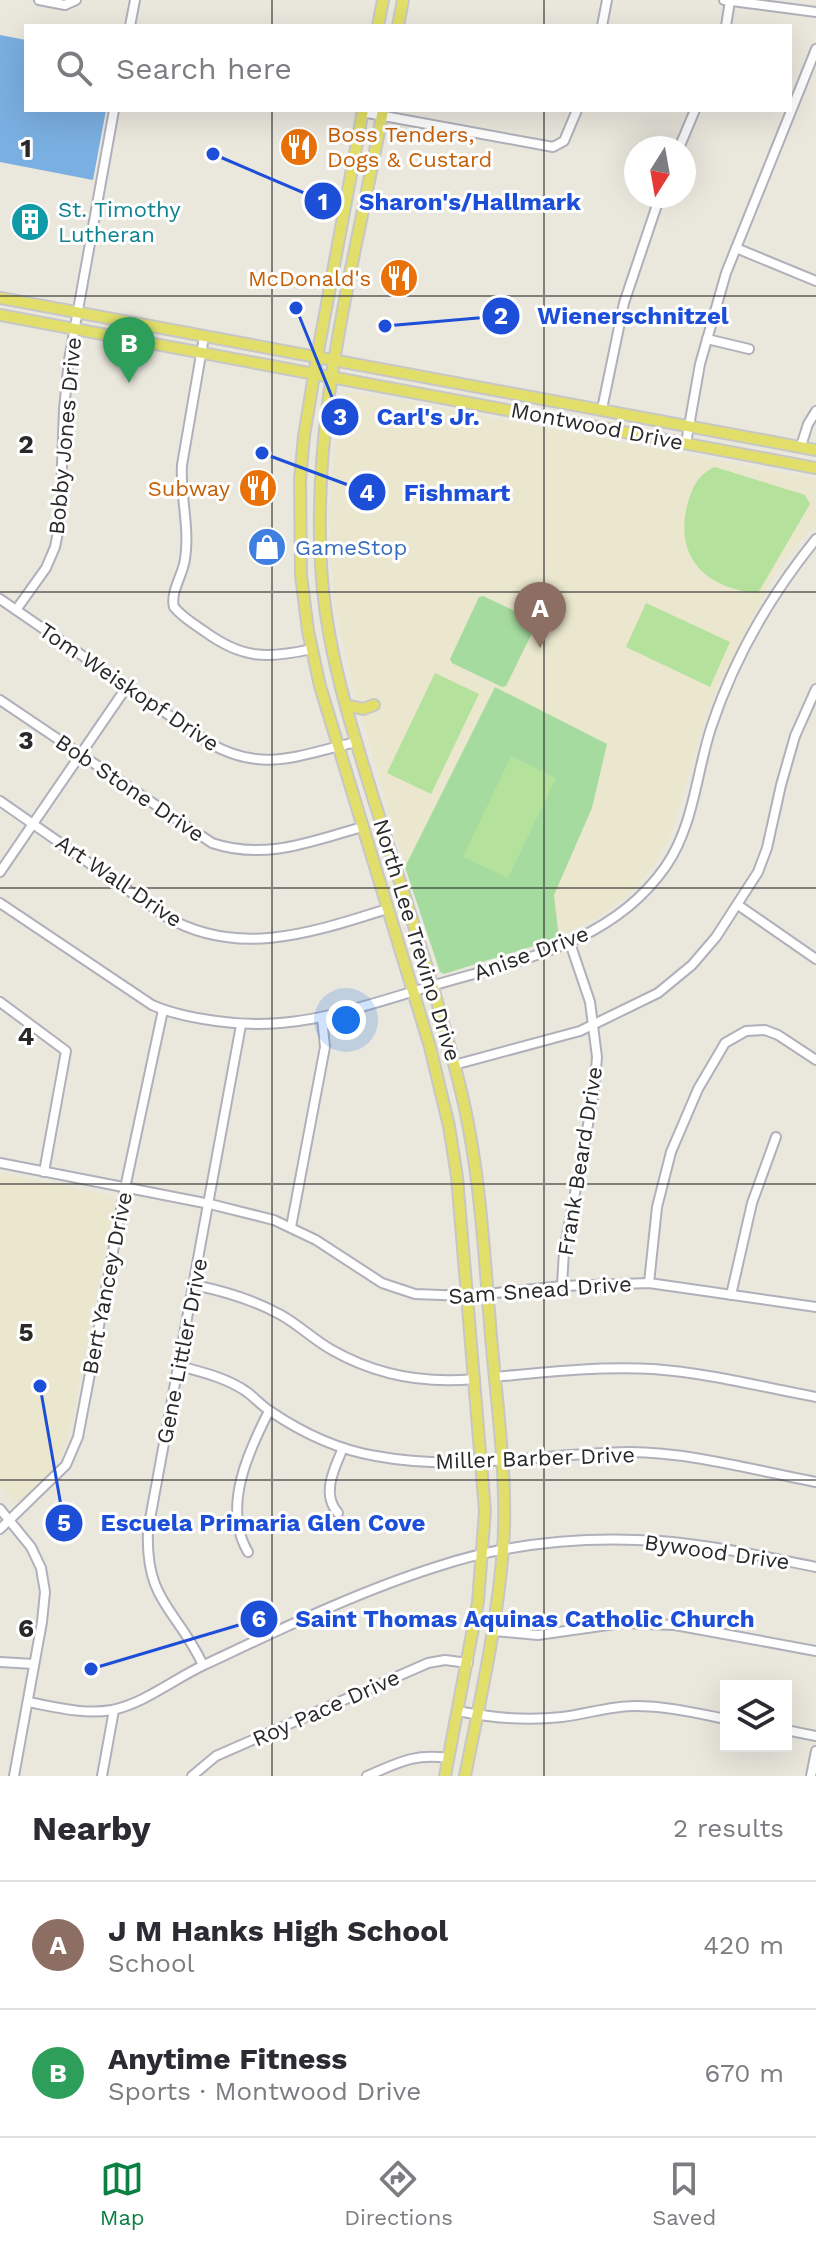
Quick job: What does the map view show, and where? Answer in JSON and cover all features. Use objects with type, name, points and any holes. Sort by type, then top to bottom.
[{"type":"main road","points":[[378,24],[383,0]]},
{"type":"main road","points":[[398,24],[403,0]]},
{"type":"main road","name":"North Lee Trevino Drive","points":[[362,112],[304,436],[299,544],[312,649],[338,746],[437,1072],[462,1221],[485,1511],[483,1555],[468,1663],[445,1776]]},
{"type":"main road","name":"North Lee Trevino Drive","points":[[382,113],[332,377],[319,488],[322,588],[333,658],[432,986],[470,1131],[502,1461],[503,1551],[494,1631],[465,1776]]},
{"type":"main road","points":[[341,223],[361,227]]},
{"type":"main road","name":"Montwood Drive","points":[[0,298],[816,450]]},
{"type":"main road","name":"Montwood Drive","points":[[0,315],[816,468]]},
{"type":"main road","points":[[506,409],[510,392]]},
{"type":"main road","points":[[303,591],[322,588]]},
{"type":"main road","points":[[346,705],[363,709],[374,705]]},
{"type":"main road","points":[[450,1136],[470,1131]]},
{"type":"street","points":[[39,0],[65,5],[76,0]]},
{"type":"street","points":[[130,24],[135,0]]},
{"type":"street","points":[[602,24],[607,0]]},
{"type":"street","points":[[724,0],[816,12]]},
{"type":"street","points":[[726,24],[730,1]]},
{"type":"street","points":[[792,109],[816,49]]},
{"type":"street","name":"Bobby Jones Drive","points":[[16,610],[46,568],[58,534],[64,409],[77,313],[114,112]]},
{"type":"street","points":[[382,113],[553,147],[564,141],[576,112]]},
{"type":"street","points":[[684,136],[694,112]]},
{"type":"street","points":[[686,443],[707,339],[736,248],[791,112]]},
{"type":"street","points":[[602,409],[624,303],[656,208]]},
{"type":"street","points":[[736,248],[816,281]]},
{"type":"street","points":[[204,337],[182,465],[186,555],[173,597],[174,607],[219,642],[248,654],[268,657],[312,649]]},
{"type":"street","points":[[707,339],[749,349]]},
{"type":"street","points":[[801,446],[816,411]]},
{"type":"street","name":"Anise Drive","points":[[0,903],[163,1010],[241,1025],[272,1025],[363,1008],[570,943],[597,930],[632,904],[667,864],[689,817],[710,730],[731,676],[766,608],[816,539]]},
{"type":"street","name":"Tom Weiskopf Drive","points":[[0,599],[211,744],[246,759],[289,759],[357,742]]},
{"type":"street","points":[[0,872],[126,688]]},
{"type":"street","points":[[454,1065],[553,1040],[594,1024],[658,993],[705,951],[738,905],[763,861],[791,749],[816,689]]},
{"type":"street","name":"Bob Stone Drive","points":[[0,700],[200,838],[226,848],[257,851],[286,849],[362,827]]},
{"type":"street","name":"Art Wall Drive","points":[[0,801],[165,916],[206,933],[258,939],[304,935],[387,909]]},
{"type":"street","points":[[738,905],[812,956],[816,943]]},
{"type":"street","name":"Frank Beard Drive","points":[[562,1286],[564,1251],[597,1073],[590,1002],[570,943]]},
{"type":"street","points":[[0,1002],[66,1051],[44,1172]]},
{"type":"street","name":"Bert Yancey Drive","points":[[0,1529],[66,1465],[78,1437],[125,1188],[163,1010]]},
{"type":"street","points":[[291,1227],[325,1047],[322,1018]]},
{"type":"street","name":"Gene Littler Drive","points":[[203,1665],[158,1595],[151,1576],[148,1542],[241,1025]]},
{"type":"street","points":[[649,1283],[657,1207],[671,1152],[693,1100],[725,1043],[746,1031],[765,1030],[816,1060]]},
{"type":"street","points":[[731,1295],[752,1203],[776,1137]]},
{"type":"street","name":"Sam Snead Drive","points":[[0,1163],[245,1211],[291,1227],[382,1283],[430,1296],[649,1283],[816,1305]]},
{"type":"street","points":[[194,1285],[254,1302],[280,1314],[332,1350],[381,1371],[423,1380],[475,1379]]},
{"type":"street","name":"Miller Barber Drive","points":[[179,1366],[223,1379],[247,1392],[269,1411],[343,1448],[416,1463],[482,1464],[614,1453],[655,1454],[816,1482]]},
{"type":"street","points":[[494,1377],[609,1369],[654,1370],[816,1397]]},
{"type":"street","points":[[248,1552],[237,1529],[237,1509],[251,1447],[269,1411]]},
{"type":"street","points":[[338,1513],[331,1504],[329,1494],[343,1448]]},
{"type":"street","points":[[0,1509],[31,1547],[43,1577],[44,1607],[14,1776]]},
{"type":"street","name":"Bywood Drive","points":[[28,1702],[85,1711],[114,1710],[203,1665],[375,1590],[438,1566],[503,1551],[552,1543],[638,1540],[712,1548],[816,1567]]},
{"type":"street","points":[[494,1631],[538,1635],[622,1623],[675,1625],[816,1651]]},
{"type":"street","name":"Roy Pace Drive","points":[[192,1776],[216,1756],[428,1663],[445,1660],[468,1663]]},
{"type":"street","points":[[0,1662],[34,1664]]},
{"type":"street","points":[[458,1711],[520,1719],[564,1717],[604,1708],[634,1706],[720,1718]]},
{"type":"street","points":[[102,1776],[114,1710]]},
{"type":"street","points":[[792,1731],[816,1736]]},
{"type":"street","points":[[811,1776],[816,1751]]},
{"type":"street","points":[[367,1776],[409,1758],[427,1755],[448,1758]]},
{"type":"shaded area","points":[[350,391],[816,479],[816,523],[779,566],[718,686],[708,709],[671,835],[655,864],[632,891],[604,913],[559,938],[444,974],[440,972],[392,821],[353,686],[334,602],[329,512],[340,397]]},
{"type":"shaded area","points":[[0,1173],[112,1196],[115,1200],[69,1435],[61,1457],[49,1472],[21,1501],[14,1502],[0,1485]]},
{"type":"green space","points":[[715,467],[805,495],[810,504],[758,593],[724,585],[710,578],[691,556],[684,525],[687,506],[696,483]]},
{"type":"green space","points":[[483,596],[534,620],[536,625],[506,686],[502,687],[452,663],[450,659],[479,597]]},
{"type":"green space","points":[[646,603],[730,642],[710,687],[626,647]]},
{"type":"green space","points":[[435,673],[479,694],[431,794],[387,773]]},
{"type":"green space","points":[[495,687],[607,744],[592,808],[554,895],[559,938],[444,974],[440,972],[405,867]]},
{"type":"green space","points":[[511,756],[556,778],[508,878],[463,857]]},
{"type":"water","points":[[0,35],[24,40],[24,112],[106,112],[93,180],[0,162]]},
{"type":"place","name":"Boss Tenders, Dogs & Custard","points":[[299,147]]},
{"type":"place","name":"Sharon's/Hallmark","points":[[213,154]]},
{"type":"place","name":"St. Timothy Lutheran","points":[[30,222]]},
{"type":"place","name":"McDonald's","points":[[399,278]]},
{"type":"place","name":"Carl's Jr.","points":[[296,308]]},
{"type":"place","name":"Wienerschnitzel","points":[[385,326]]},
{"type":"place","name":"Anytime Fitness","points":[[129,383]]},
{"type":"place","name":"Fishmart","points":[[262,453]]},
{"type":"place","name":"Subway","points":[[258,488]]},
{"type":"place","name":"GameStop","points":[[267,547]]},
{"type":"place","name":"J M Hanks High School","points":[[540,648]]},
{"type":"place","name":"Escuela Primaria Glen Cove","points":[[40,1386]]},
{"type":"place","name":"Saint Thomas Aquinas Catholic Church","points":[[91,1669]]}]
